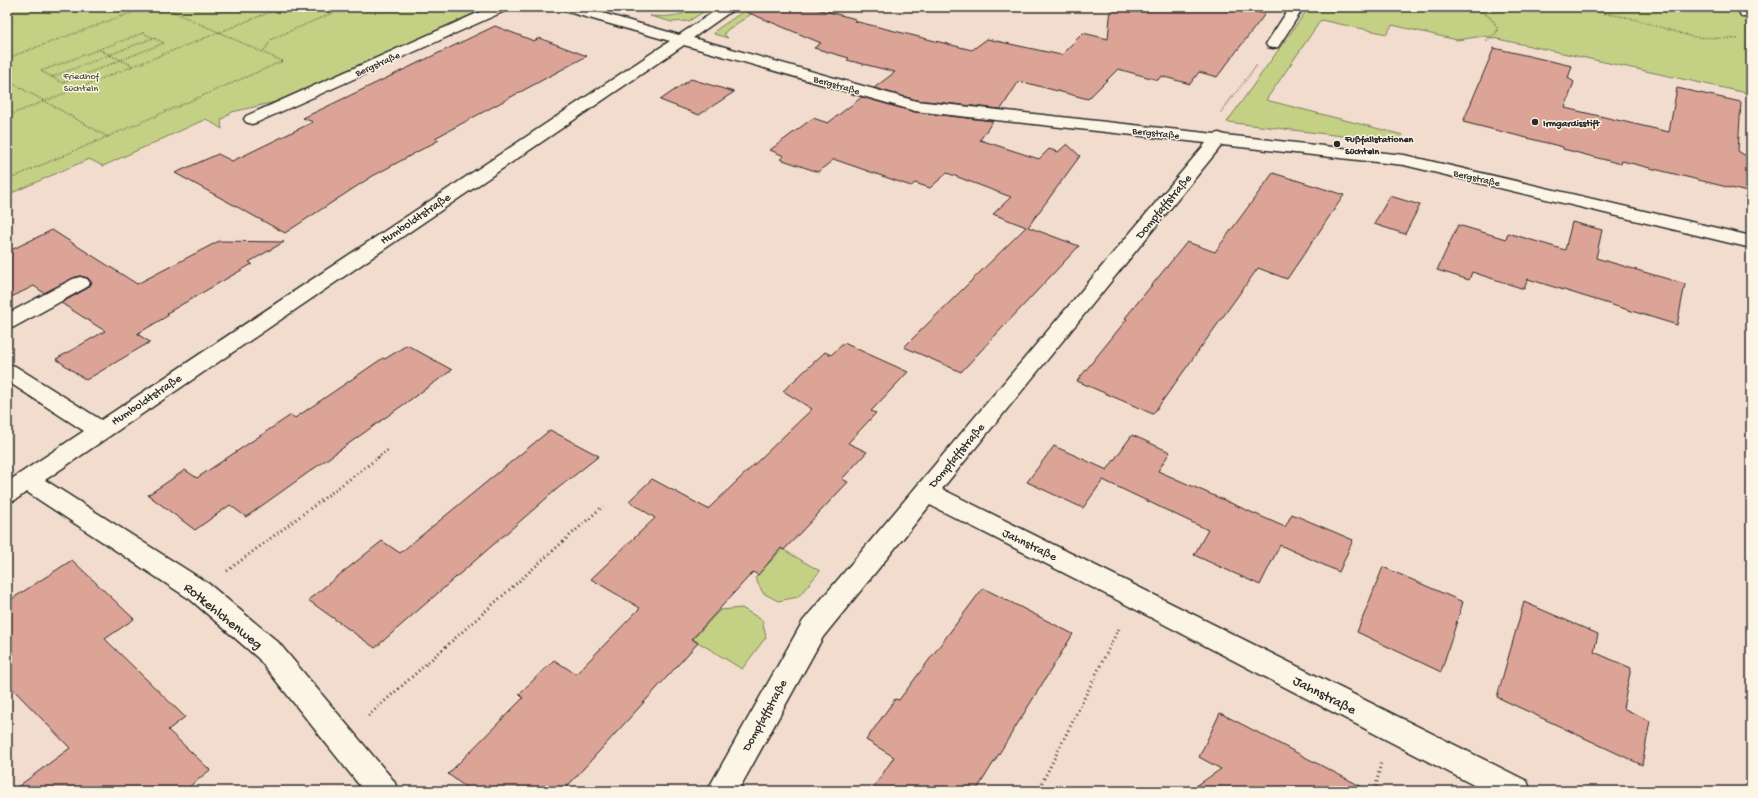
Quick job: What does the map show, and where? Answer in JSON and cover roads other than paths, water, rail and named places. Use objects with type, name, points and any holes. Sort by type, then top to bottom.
[{"type":"street","name":"Bergstraße","points":[[252,118],[502,7]]},
{"type":"street","name":"Bergstraße","points":[[566,7],[916,106],[1219,138],[1404,160],[1751,242]]},
{"type":"street","name":"Humboldtstraße","points":[[7,494],[730,7]]},
{"type":"street","points":[[1273,44],[1297,7]]},
{"type":"street","name":"Dompfaffstraße","points":[[722,791],[813,629],[1219,138]]},
{"type":"street","points":[[7,322],[80,283]]},
{"type":"street","name":"Humboldtstraße","points":[[7,371],[100,430]]},
{"type":"street","name":"Rotkehlchenweg","points":[[28,481],[200,592],[268,650],[383,791]]},
{"type":"street","name":"Jahnstraße","points":[[926,492],[1134,596],[1516,791]]},
{"type":"place","name":"Irmgardisstift","points":[[1535,122]]},
{"type":"place","name":"Fußfallstationen Süchteln","points":[[1337,144]]},
{"type":"park label","name":"Friedhof Süchteln","points":[[81,80]]}]
